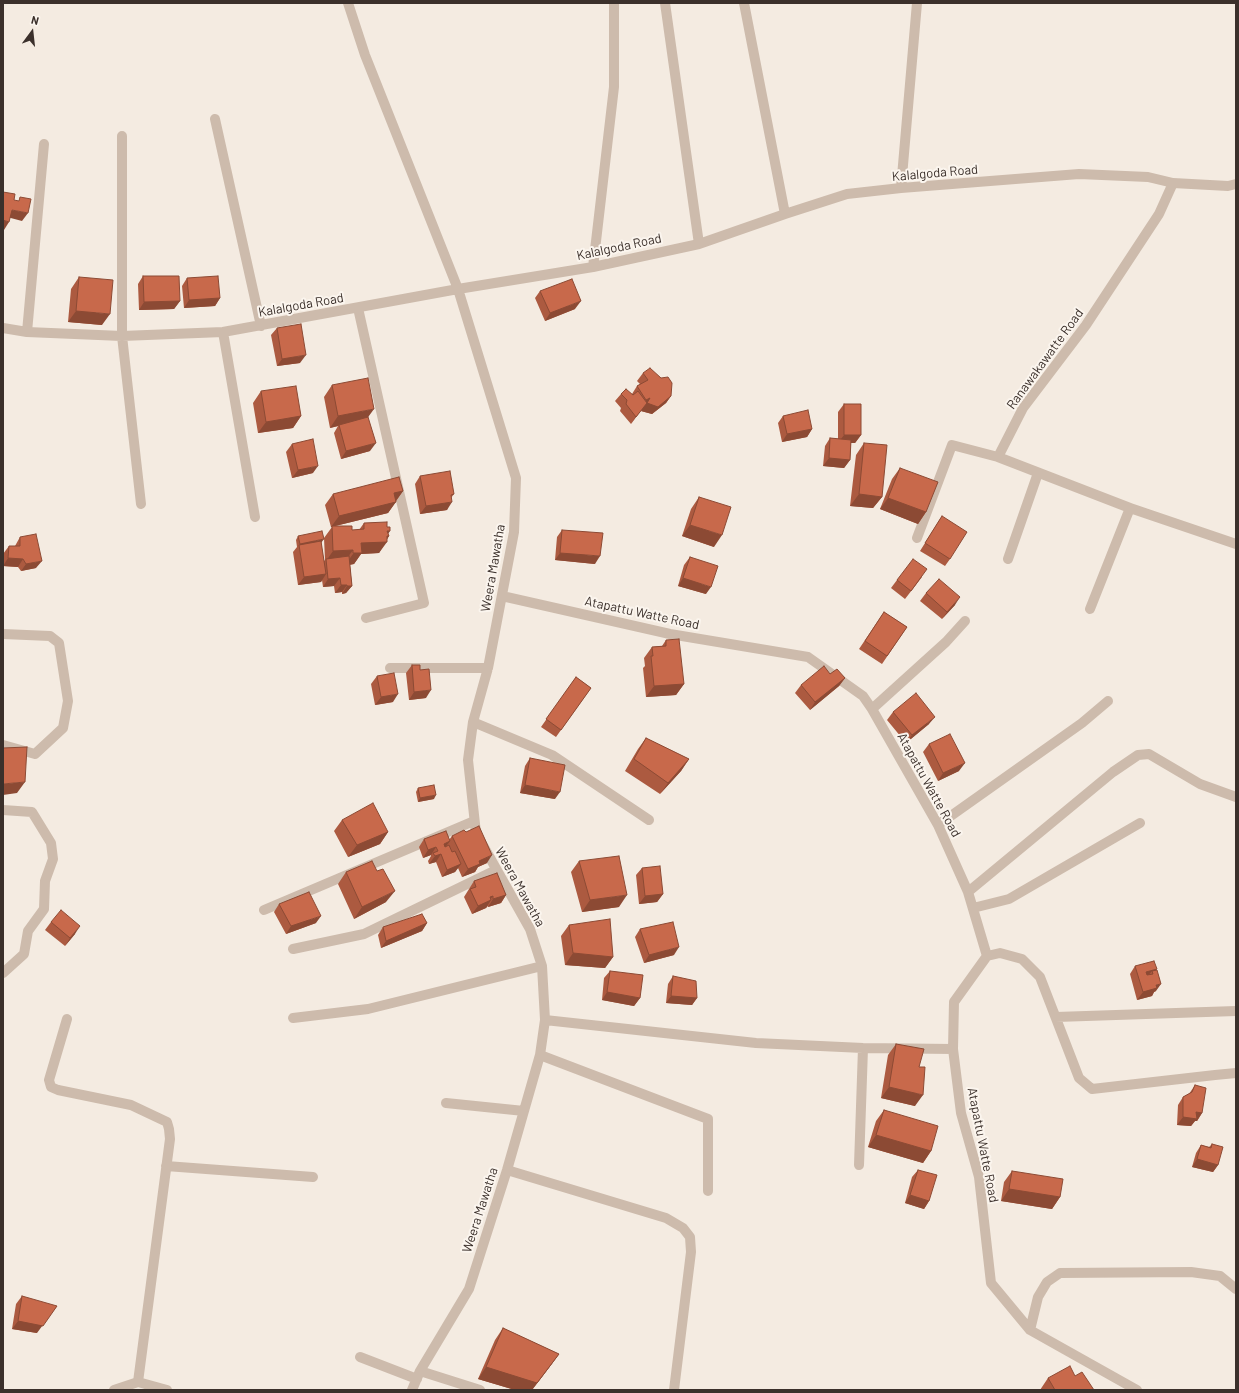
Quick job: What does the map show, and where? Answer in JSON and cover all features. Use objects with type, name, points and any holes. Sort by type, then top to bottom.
[{"type":"street","name":"Weera Mawatha","points":[[348,3],[365,55],[458,289],[516,478],[514,532],[488,668],[473,722],[468,760],[476,834],[530,929],[542,966],[545,1020],[540,1055],[507,1170],[469,1289],[419,1375],[412,1390]]},
{"type":"street","points":[[594,267],[614,87],[614,3]]},
{"type":"street","points":[[665,3],[699,244]]},
{"type":"street","points":[[744,3],[785,214]]},
{"type":"street","points":[[901,188],[916,3]]},
{"type":"street","points":[[215,119],[262,326]]},
{"type":"street","points":[[122,136],[122,336],[141,504]]},
{"type":"street","points":[[27,332],[44,144]]},
{"type":"street","name":"Kalalgoda Road","points":[[3,328],[27,332],[122,336],[223,332],[262,326],[458,289],[594,267],[699,244],[847,194],[901,188],[1080,174],[1148,177],[1173,183],[1228,186],[1236,184]]},
{"type":"street","name":"Ranawakawatte Road","points":[[998,457],[1023,408],[1086,325],[1159,214],[1173,183]]},
{"type":"street","points":[[358,308],[424,603],[366,618]]},
{"type":"street","points":[[223,332],[255,517]]},
{"type":"street","points":[[917,538],[952,445],[998,457],[1130,508],[1236,544]]},
{"type":"street","points":[[1008,559],[1038,473]]},
{"type":"street","points":[[1090,609],[1130,508]]},
{"type":"street","name":"Atapattu Watte Road","points":[[502,596],[670,634],[808,657],[863,696],[872,709],[938,825],[968,892],[988,956],[954,1002],[953,1049],[961,1113],[979,1177],[991,1283],[1030,1330],[1134,1389]]},
{"type":"street","points":[[872,709],[946,642],[965,621]]},
{"type":"street","points":[[3,634],[50,636],[59,643],[68,702],[63,728],[36,754],[3,745]]},
{"type":"street","points":[[390,668],[488,668]]},
{"type":"street","points":[[938,825],[1082,723],[1108,701]]},
{"type":"street","points":[[473,722],[552,755],[649,820]]},
{"type":"street","points":[[968,892],[1113,772],[1138,755],[1149,754],[1200,784],[1236,797]]},
{"type":"street","points":[[3,810],[32,812],[50,843],[53,859],[45,881],[44,909],[28,931],[24,954],[3,973]]},
{"type":"street","points":[[264,910],[474,821]]},
{"type":"street","points":[[973,908],[1009,899],[1140,823]]},
{"type":"street","points":[[293,949],[364,934],[496,870]]},
{"type":"street","points":[[988,956],[1000,953],[1022,959],[1040,977],[1078,1078],[1092,1089],[1236,1073]]},
{"type":"street","points":[[293,1018],[368,1009],[542,966]]},
{"type":"street","points":[[1056,1017],[1236,1011]]},
{"type":"street","points":[[67,1019],[49,1080],[51,1087],[58,1090],[131,1105],[167,1122],[169,1129],[170,1139],[138,1382]]},
{"type":"street","points":[[545,1020],[756,1044],[863,1048],[953,1049]]},
{"type":"street","points":[[859,1165],[863,1048]]},
{"type":"street","points":[[540,1055],[708,1119],[708,1191]]},
{"type":"street","points":[[446,1103],[524,1111]]},
{"type":"street","points":[[166,1166],[313,1178]]},
{"type":"street","points":[[507,1170],[666,1218],[683,1228],[690,1238],[691,1252],[674,1390]]},
{"type":"street","points":[[1030,1330],[1038,1297],[1047,1282],[1060,1273],[1191,1272],[1220,1276],[1236,1289]]},
{"type":"street","points":[[360,1356],[419,1375],[480,1390]]},
{"type":"street","points":[[114,1390],[138,1382],[167,1390]]},
{"type":"building","points":[[3,192],[15,194],[14,200],[19,201],[20,197],[31,199],[28,213],[12,210],[9,222],[3,220]]},
{"type":"building","points":[[143,276],[179,276],[180,301],[144,302]]},
{"type":"building","points":[[218,276],[220,298],[189,300],[187,278]]},
{"type":"building","points":[[79,277],[113,280],[110,314],[76,311]]},
{"type":"building","points":[[572,279],[581,301],[550,313],[540,291]]},
{"type":"building","points":[[301,324],[306,355],[282,359],[277,328]]},
{"type":"building","points":[[650,368],[661,378],[668,377],[672,383],[671,396],[658,407],[647,403],[650,398],[646,400],[637,386],[648,380],[643,373]]},
{"type":"building","points":[[368,378],[374,409],[338,416],[332,385]]},
{"type":"building","points":[[296,386],[301,416],[266,422],[261,391]]},
{"type":"building","points":[[626,389],[633,395],[638,391],[647,403],[636,417],[626,404],[627,400],[621,394]]},
{"type":"building","points":[[844,404],[861,404],[861,435],[844,435]]},
{"type":"building","points":[[808,410],[812,429],[787,434],[783,416]]},
{"type":"building","points":[[368,417],[376,443],[346,451],[339,425]]},
{"type":"building","points":[[830,438],[851,440],[850,460],[829,458]]},
{"type":"building","points":[[313,439],[318,466],[298,470],[292,444]]},
{"type":"building","points":[[864,443],[887,445],[882,497],[859,494]]},
{"type":"building","points":[[900,468],[938,482],[926,512],[888,498]]},
{"type":"building","points":[[450,471],[454,494],[451,495],[452,502],[426,506],[420,476]]},
{"type":"building","points":[[399,477],[403,491],[394,493],[396,502],[339,516],[333,494]]},
{"type":"building","points":[[699,497],[731,507],[722,535],[690,525]]},
{"type":"building","points":[[942,516],[967,532],[950,559],[925,543]]},
{"type":"building","points":[[387,522],[387,527],[390,527],[390,531],[387,531],[389,536],[387,536],[387,542],[361,543],[362,553],[353,553],[353,550],[333,551],[332,526],[352,526],[352,530],[364,529],[364,523]]},
{"type":"building","points":[[562,530],[603,533],[600,556],[560,553]]},
{"type":"building","points":[[322,531],[324,539],[300,544],[298,536]]},
{"type":"building","points":[[36,534],[42,561],[26,564],[23,559],[8,558],[9,546],[20,546],[20,537]]},
{"type":"building","points":[[321,541],[326,574],[304,577],[299,545]]},
{"type":"building","points":[[349,556],[352,586],[341,585],[340,578],[328,579],[326,559]]},
{"type":"building","points":[[690,557],[718,566],[711,587],[683,578]]},
{"type":"building","points":[[913,559],[927,569],[911,591],[897,580]]},
{"type":"building","points":[[939,579],[960,597],[947,612],[926,593]]},
{"type":"building","points":[[884,612],[907,627],[887,656],[865,641]]},
{"type":"building","points":[[679,639],[684,684],[654,686],[651,656],[653,656],[652,647],[666,646],[666,640]]},
{"type":"building","points":[[412,665],[420,665],[420,670],[429,669],[431,690],[414,692]]},
{"type":"building","points":[[824,666],[830,674],[837,669],[845,678],[815,702],[801,685]]},
{"type":"building","points":[[394,673],[398,694],[381,697],[377,676]]},
{"type":"building","points":[[576,677],[591,688],[561,730],[546,719]]},
{"type":"building","points":[[916,693],[935,717],[912,735],[893,712]]},
{"type":"building","points":[[950,734],[965,763],[943,773],[929,744]]},
{"type":"building","points":[[646,738],[689,759],[668,783],[634,759]]},
{"type":"building","points":[[27,747],[25,782],[3,784],[3,748]]},
{"type":"building","points":[[530,758],[565,765],[560,792],[525,785]]},
{"type":"building","points":[[434,785],[436,795],[420,798],[418,788]]},
{"type":"building","points":[[373,803],[388,832],[357,845],[342,820]]},
{"type":"building","points":[[479,826],[492,855],[479,861],[480,864],[468,869],[452,836],[464,830],[466,832]]},
{"type":"building","points":[[446,831],[450,841],[444,844],[445,847],[449,845],[452,852],[455,851],[461,864],[447,870],[441,854],[435,856],[433,853],[438,851],[436,847],[428,850],[424,839]]},
{"type":"building","points":[[619,856],[627,895],[590,900],[579,861]]},
{"type":"building","points":[[372,861],[377,871],[383,869],[395,891],[362,907],[346,872]]},
{"type":"building","points":[[660,866],[663,894],[645,896],[642,868]]},
{"type":"building","points":[[497,873],[506,895],[493,899],[493,896],[490,897],[491,900],[478,906],[470,889],[476,887],[474,881]]},
{"type":"building","points":[[309,892],[321,916],[291,926],[279,904]]},
{"type":"building","points":[[61,910],[80,926],[70,938],[51,922]]},
{"type":"building","points":[[422,914],[427,923],[386,941],[383,927]]},
{"type":"building","points":[[610,919],[613,957],[573,953],[569,925]]},
{"type":"building","points":[[673,922],[679,947],[649,955],[640,929]]},
{"type":"building","points":[[1154,961],[1157,969],[1146,972],[1147,975],[1153,974],[1152,971],[1157,970],[1161,984],[1156,985],[1157,988],[1143,992],[1135,966]]},
{"type":"building","points":[[610,971],[643,975],[640,998],[607,992]]},
{"type":"building","points":[[673,976],[696,981],[697,998],[671,996]]},
{"type":"building","points":[[896,1044],[924,1049],[919,1067],[925,1067],[923,1095],[889,1087]]},
{"type":"building","points":[[1195,1085],[1206,1088],[1202,1113],[1196,1112],[1197,1119],[1183,1117],[1183,1097],[1192,1092]]},
{"type":"building","points":[[884,1110],[938,1126],[931,1151],[876,1135]]},
{"type":"building","points":[[1212,1144],[1223,1147],[1218,1165],[1197,1159],[1201,1145],[1211,1148]]},
{"type":"building","points":[[918,1170],[937,1175],[929,1201],[910,1195]]},
{"type":"building","points":[[1012,1171],[1063,1179],[1060,1197],[1009,1189]]},
{"type":"building","points":[[22,1296],[57,1306],[43,1326],[18,1321]]},
{"type":"building","points":[[503,1328],[559,1354],[537,1383],[486,1367]]},
{"type":"building","points":[[1070,1366],[1075,1376],[1082,1372],[1094,1390],[1055,1390],[1048,1378]]}]
